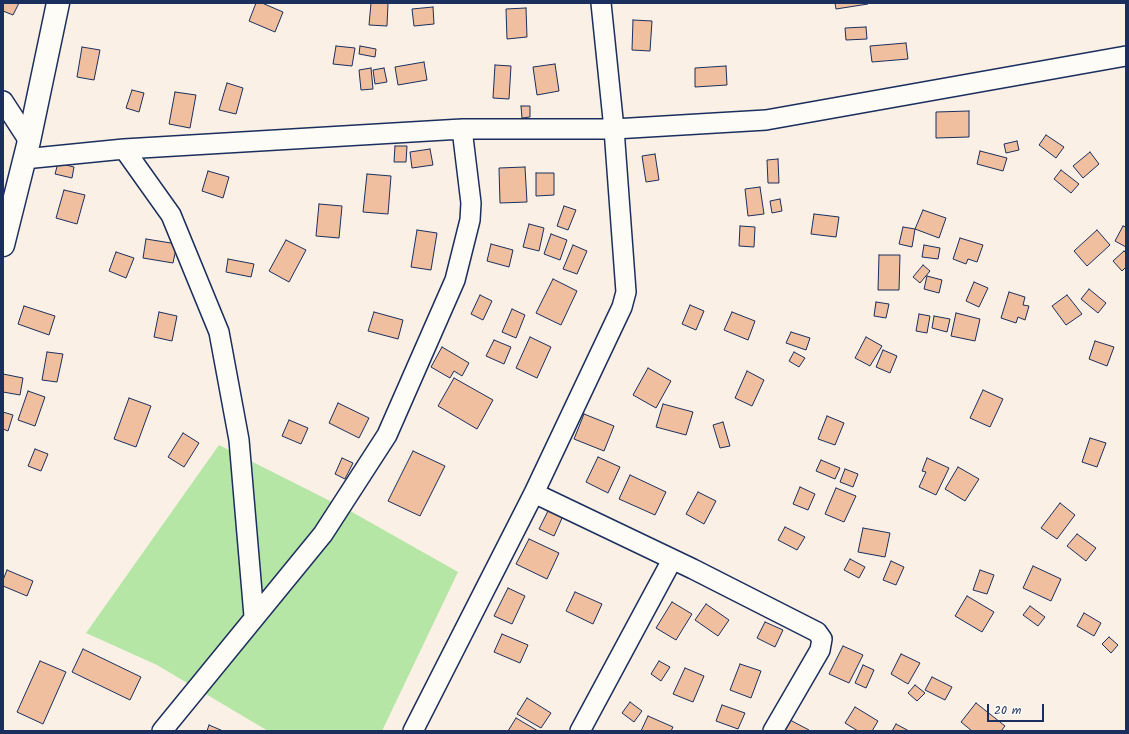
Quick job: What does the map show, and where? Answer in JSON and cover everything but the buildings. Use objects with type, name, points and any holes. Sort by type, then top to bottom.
[{"type":"street","points":[[3,245],[27,150],[58,3]]},
{"type":"street","points":[[413,731],[534,493],[622,306],[626,292],[614,129],[601,3]]},
{"type":"street","points":[[27,150],[124,149],[462,129],[614,129],[766,120],[1126,56]]},
{"type":"street","points":[[3,101],[27,150]]},
{"type":"street","points":[[162,731],[254,616],[323,534],[387,435],[455,280],[470,220],[471,203],[462,129]]},
{"type":"street","points":[[124,149],[171,215],[219,332],[239,440],[254,616]]},
{"type":"street","points":[[534,493],[817,632],[822,639],[820,650],[772,731]]},
{"type":"street","points":[[580,731],[672,560]]},
{"type":"green space","points":[[219,445],[352,512],[458,572],[382,731],[268,731],[157,665],[86,633]]}]
